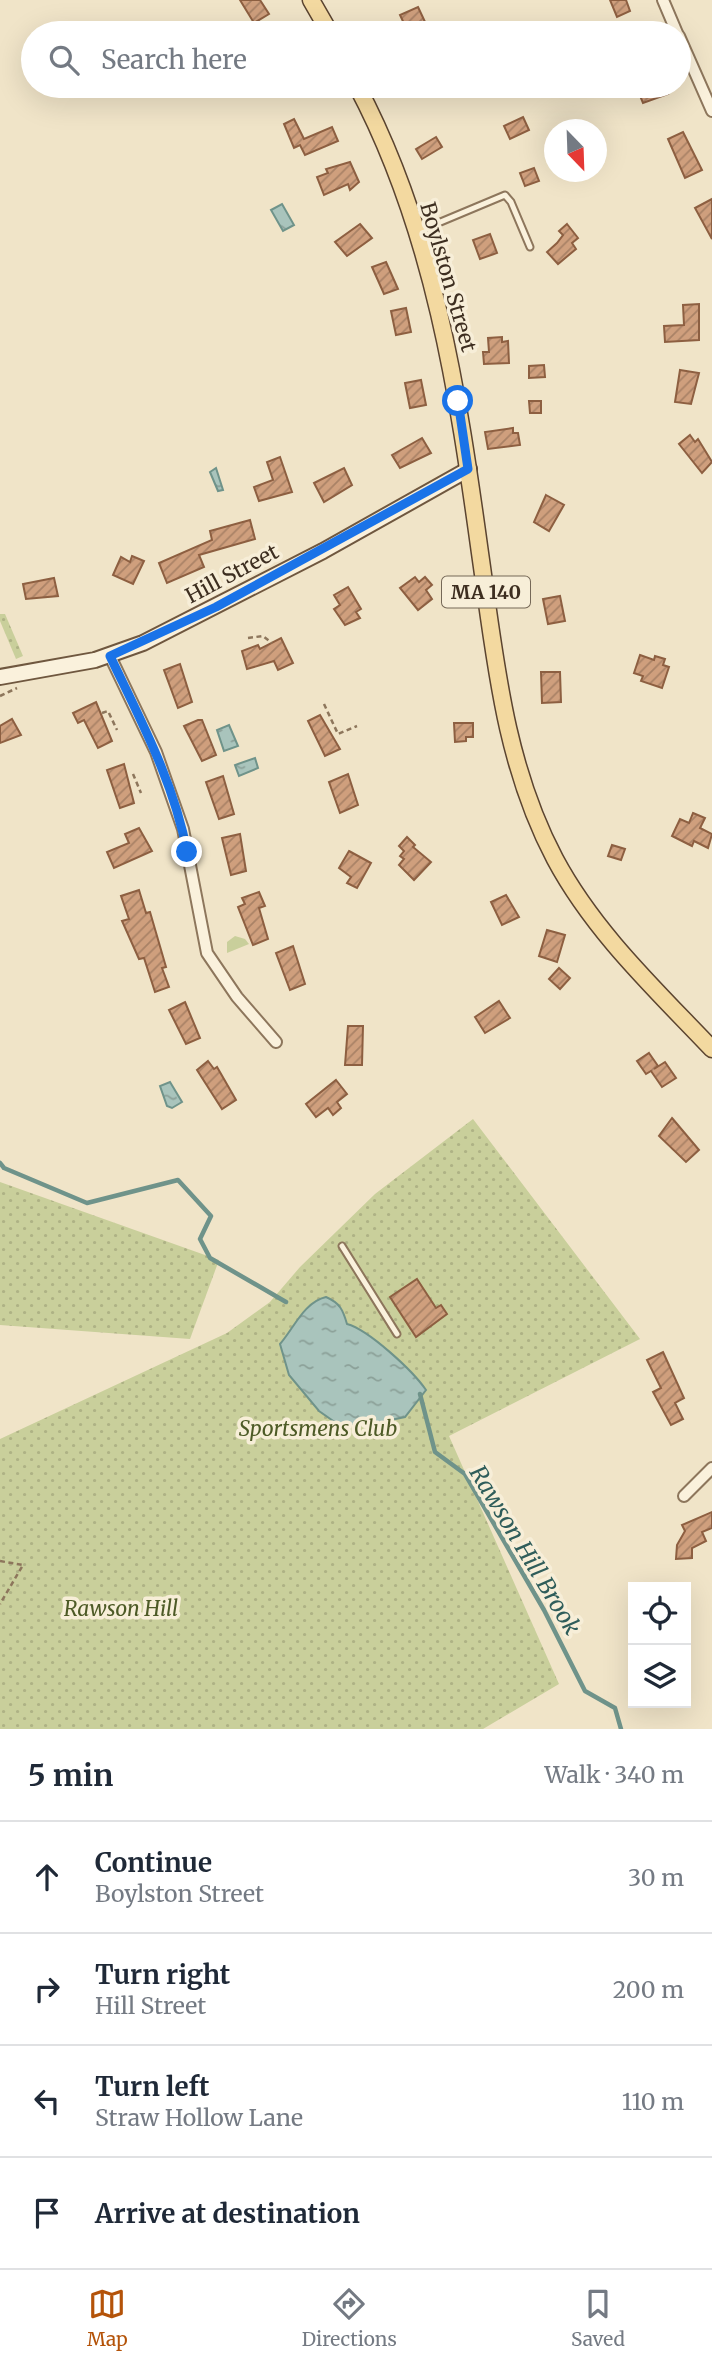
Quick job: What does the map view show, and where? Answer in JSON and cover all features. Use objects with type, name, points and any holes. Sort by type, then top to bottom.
[{"type":"main road","points":[[311,0],[323,21]]},
{"type":"main road","name":"Boylston Street","points":[[362,98],[391,163],[416,232],[442,321],[468,469],[501,700],[510,741],[535,817],[559,867],[597,926],[712,1049]]},
{"type":"street","points":[[663,0],[672,21]]},
{"type":"street","points":[[691,64],[712,111]]},
{"type":"street","name":"Hill Street","points":[[0,677],[110,656],[216,607],[468,469]]},
{"type":"street","points":[[110,656],[156,752],[183,829],[207,953],[237,997],[276,1042]]},
{"type":"street","points":[[684,1496],[712,1468]]},
{"type":"lane","points":[[416,232],[505,195],[511,202],[530,247]]},
{"type":"lane","points":[[342,1246],[397,1334]]},
{"type":"path","points":[[248,638],[262,636],[272,643]]},
{"type":"path","points":[[324,704],[338,734],[357,726]]},
{"type":"path","points":[[102,713],[108,711],[117,730]]},
{"type":"path","points":[[133,774],[141,793]]},
{"type":"path","points":[[0,1561],[23,1565],[0,1604]]},
{"type":"green space","points":[[0,614],[5,614],[23,656],[16,659],[0,621]]},
{"type":"green space","points":[[235,936],[245,939],[249,944],[227,953],[227,942]]},
{"type":"green space","points":[[473,1119],[640,1339],[449,1436],[559,1684],[483,1729],[0,1729],[0,1439],[227,1333],[270,1302],[300,1267],[375,1194]]},
{"type":"green space","points":[[0,1182],[219,1260],[190,1339],[0,1325]]},
{"type":"water","points":[[282,204],[294,225],[283,231],[271,210]]},
{"type":"water","points":[[216,468],[223,490],[218,491],[210,472]]},
{"type":"water","points":[[229,725],[238,746],[224,751],[217,730]]},
{"type":"water","points":[[255,758],[258,768],[239,776],[235,765]]},
{"type":"water","points":[[170,1082],[182,1102],[172,1108],[167,1106],[160,1086]]},
{"type":"water","points":[[326,1297],[340,1308],[347,1324],[367,1334],[390,1352],[426,1390],[405,1417],[366,1425],[339,1425],[319,1411],[289,1375],[280,1344],[305,1310]]},
{"type":"building","points":[[240,0],[260,0],[269,14],[253,21]]},
{"type":"building","points":[[610,0],[626,0],[630,11],[617,17]]},
{"type":"building","points":[[418,7],[425,21],[403,21],[400,15]]},
{"type":"building","points":[[641,98],[657,98],[643,103]]},
{"type":"building","points":[[523,117],[529,130],[510,139],[504,126]]},
{"type":"building","points":[[294,119],[304,139],[332,127],[338,141],[305,155],[300,145],[294,148],[284,124]]},
{"type":"building","points":[[683,132],[702,170],[685,178],[668,139]]},
{"type":"building","points":[[436,137],[442,147],[422,159],[416,149]]},
{"type":"building","points":[[350,162],[359,182],[350,190],[348,184],[324,195],[317,177],[328,173],[326,169]]},
{"type":"building","points":[[534,168],[539,181],[525,186],[520,173]]},
{"type":"building","points":[[712,199],[712,239],[695,208]]},
{"type":"building","points":[[360,224],[372,238],[347,256],[335,242]]},
{"type":"building","points":[[567,224],[578,238],[572,243],[576,249],[558,264],[547,252],[563,235],[559,231]]},
{"type":"building","points":[[490,234],[497,253],[480,259],[473,240]]},
{"type":"building","points":[[386,262],[398,289],[384,294],[372,267]]},
{"type":"building","points":[[699,304],[699,340],[665,342],[664,326],[684,325],[683,305]]},
{"type":"building","points":[[406,308],[411,332],[396,335],[391,311]]},
{"type":"building","points":[[502,337],[502,342],[508,341],[509,363],[484,364],[483,352],[489,352],[488,338]]},
{"type":"building","points":[[544,365],[545,377],[529,378],[529,366]]},
{"type":"building","points":[[680,370],[699,373],[691,404],[675,402]]},
{"type":"building","points":[[421,380],[426,405],[410,408],[405,383]]},
{"type":"building","points":[[529,401],[541,401],[541,413],[530,413]]},
{"type":"building","points":[[513,428],[513,433],[518,433],[520,445],[488,449],[485,432]]},
{"type":"building","points":[[690,435],[695,442],[698,439],[712,462],[702,473],[679,444]]},
{"type":"building","points":[[422,438],[431,453],[400,468],[392,455]]},
{"type":"building","points":[[280,457],[292,492],[259,501],[254,487],[273,480],[267,462]]},
{"type":"building","points":[[344,468],[352,485],[324,502],[314,483]]},
{"type":"building","points":[[546,495],[564,505],[549,531],[534,522]]},
{"type":"building","points":[[250,520],[255,539],[199,555],[204,567],[167,583],[159,563],[212,540],[210,531]]},
{"type":"building","points":[[132,556],[144,561],[133,584],[113,575],[121,557],[130,562]]},
{"type":"building","points":[[415,577],[419,582],[425,577],[432,585],[426,590],[432,599],[418,610],[400,588]]},
{"type":"building","points":[[54,578],[58,596],[26,599],[23,584]]},
{"type":"building","points":[[348,587],[361,609],[356,612],[360,618],[345,625],[334,609],[340,605],[334,595]]},
{"type":"building","points":[[560,596],[565,621],[548,624],[543,599]]},
{"type":"building","points":[[281,638],[293,663],[278,670],[274,661],[247,669],[242,651],[258,645],[260,649]]},
{"type":"building","points":[[640,655],[654,660],[655,656],[665,659],[663,665],[669,667],[662,688],[641,681],[643,676],[634,673]]},
{"type":"building","points":[[180,664],[192,702],[178,708],[164,670]]},
{"type":"building","points":[[541,672],[560,672],[561,702],[542,703]]},
{"type":"building","points":[[96,702],[112,741],[98,748],[84,720],[78,723],[73,713]]},
{"type":"building","points":[[320,715],[340,749],[325,756],[308,721]]},
{"type":"building","points":[[12,719],[21,735],[0,743],[0,726]]},
{"type":"building","points":[[202,720],[216,755],[202,761],[184,726]]},
{"type":"building","points":[[454,723],[473,723],[473,737],[455,742]]},
{"type":"building","points":[[124,764],[134,803],[120,808],[107,770]]},
{"type":"building","points":[[348,774],[358,805],[340,813],[329,782]]},
{"type":"building","points":[[223,776],[234,814],[219,819],[206,782]]},
{"type":"building","points":[[693,813],[705,818],[700,828],[712,834],[708,848],[694,841],[692,846],[672,836],[680,819],[689,823]]},
{"type":"building","points":[[139,828],[152,851],[114,868],[107,852],[129,843],[125,834]]},
{"type":"building","points":[[240,834],[246,871],[231,875],[222,838]]},
{"type":"building","points":[[407,837],[415,845],[413,847],[431,862],[414,880],[399,865],[404,859],[400,856],[404,851],[399,846]]},
{"type":"building","points":[[612,845],[625,849],[621,860],[608,856]]},
{"type":"building","points":[[349,851],[371,863],[357,888],[347,883],[351,877],[339,868]]},
{"type":"building","points":[[139,890],[146,913],[150,912],[166,967],[162,968],[169,987],[155,992],[144,958],[139,959],[122,921],[129,919],[121,896]]},
{"type":"building","points":[[259,892],[265,906],[259,908],[268,939],[253,945],[238,907],[245,904],[242,898]]},
{"type":"building","points":[[506,895],[519,917],[502,925],[491,902]]},
{"type":"building","points":[[547,930],[565,935],[557,962],[539,956]]},
{"type":"building","points":[[293,946],[305,984],[290,990],[276,953]]},
{"type":"building","points":[[559,968],[570,978],[560,989],[549,979]]},
{"type":"building","points":[[499,1001],[510,1018],[485,1033],[475,1017]]},
{"type":"building","points":[[185,1002],[200,1038],[186,1044],[169,1010]]},
{"type":"building","points":[[348,1026],[363,1026],[362,1065],[345,1065]]},
{"type":"building","points":[[649,1053],[658,1066],[654,1069],[665,1062],[676,1078],[662,1087],[651,1071],[646,1074],[637,1061]]},
{"type":"building","points":[[208,1061],[214,1069],[217,1067],[236,1100],[222,1109],[197,1070]]},
{"type":"building","points":[[336,1080],[347,1094],[337,1102],[341,1108],[333,1115],[328,1108],[316,1117],[306,1104]]},
{"type":"building","points":[[672,1118],[699,1150],[686,1162],[659,1136]]},
{"type":"building","points":[[417,1279],[436,1308],[441,1305],[447,1314],[416,1337],[390,1297]]},
{"type":"building","points":[[663,1352],[684,1398],[675,1403],[683,1419],[671,1425],[653,1392],[661,1388],[647,1360]]},
{"type":"building","points":[[712,1512],[712,1528],[702,1532],[706,1541],[692,1548],[692,1558],[676,1559],[677,1545],[685,1531],[682,1525]]},
{"type":"waterway","name":"Rawson Hill Brook","points":[[0,1163],[4,1168],[87,1203],[178,1180],[211,1216],[200,1239],[210,1258],[286,1302]]},
{"type":"waterway","name":"Rawson Hill Brook","points":[[420,1394],[435,1452],[465,1474],[544,1610],[585,1691],[615,1708],[621,1729]]},
{"type":"route","points":[[187,852],[183,829],[156,752],[110,656],[178,627],[323,551],[468,469],[458,401]]},
{"type":"park label","name":"Sportsmens Club","points":[[318,1429]]},
{"type":"park label","name":"Rawson Hill","points":[[121,1609]]}]
